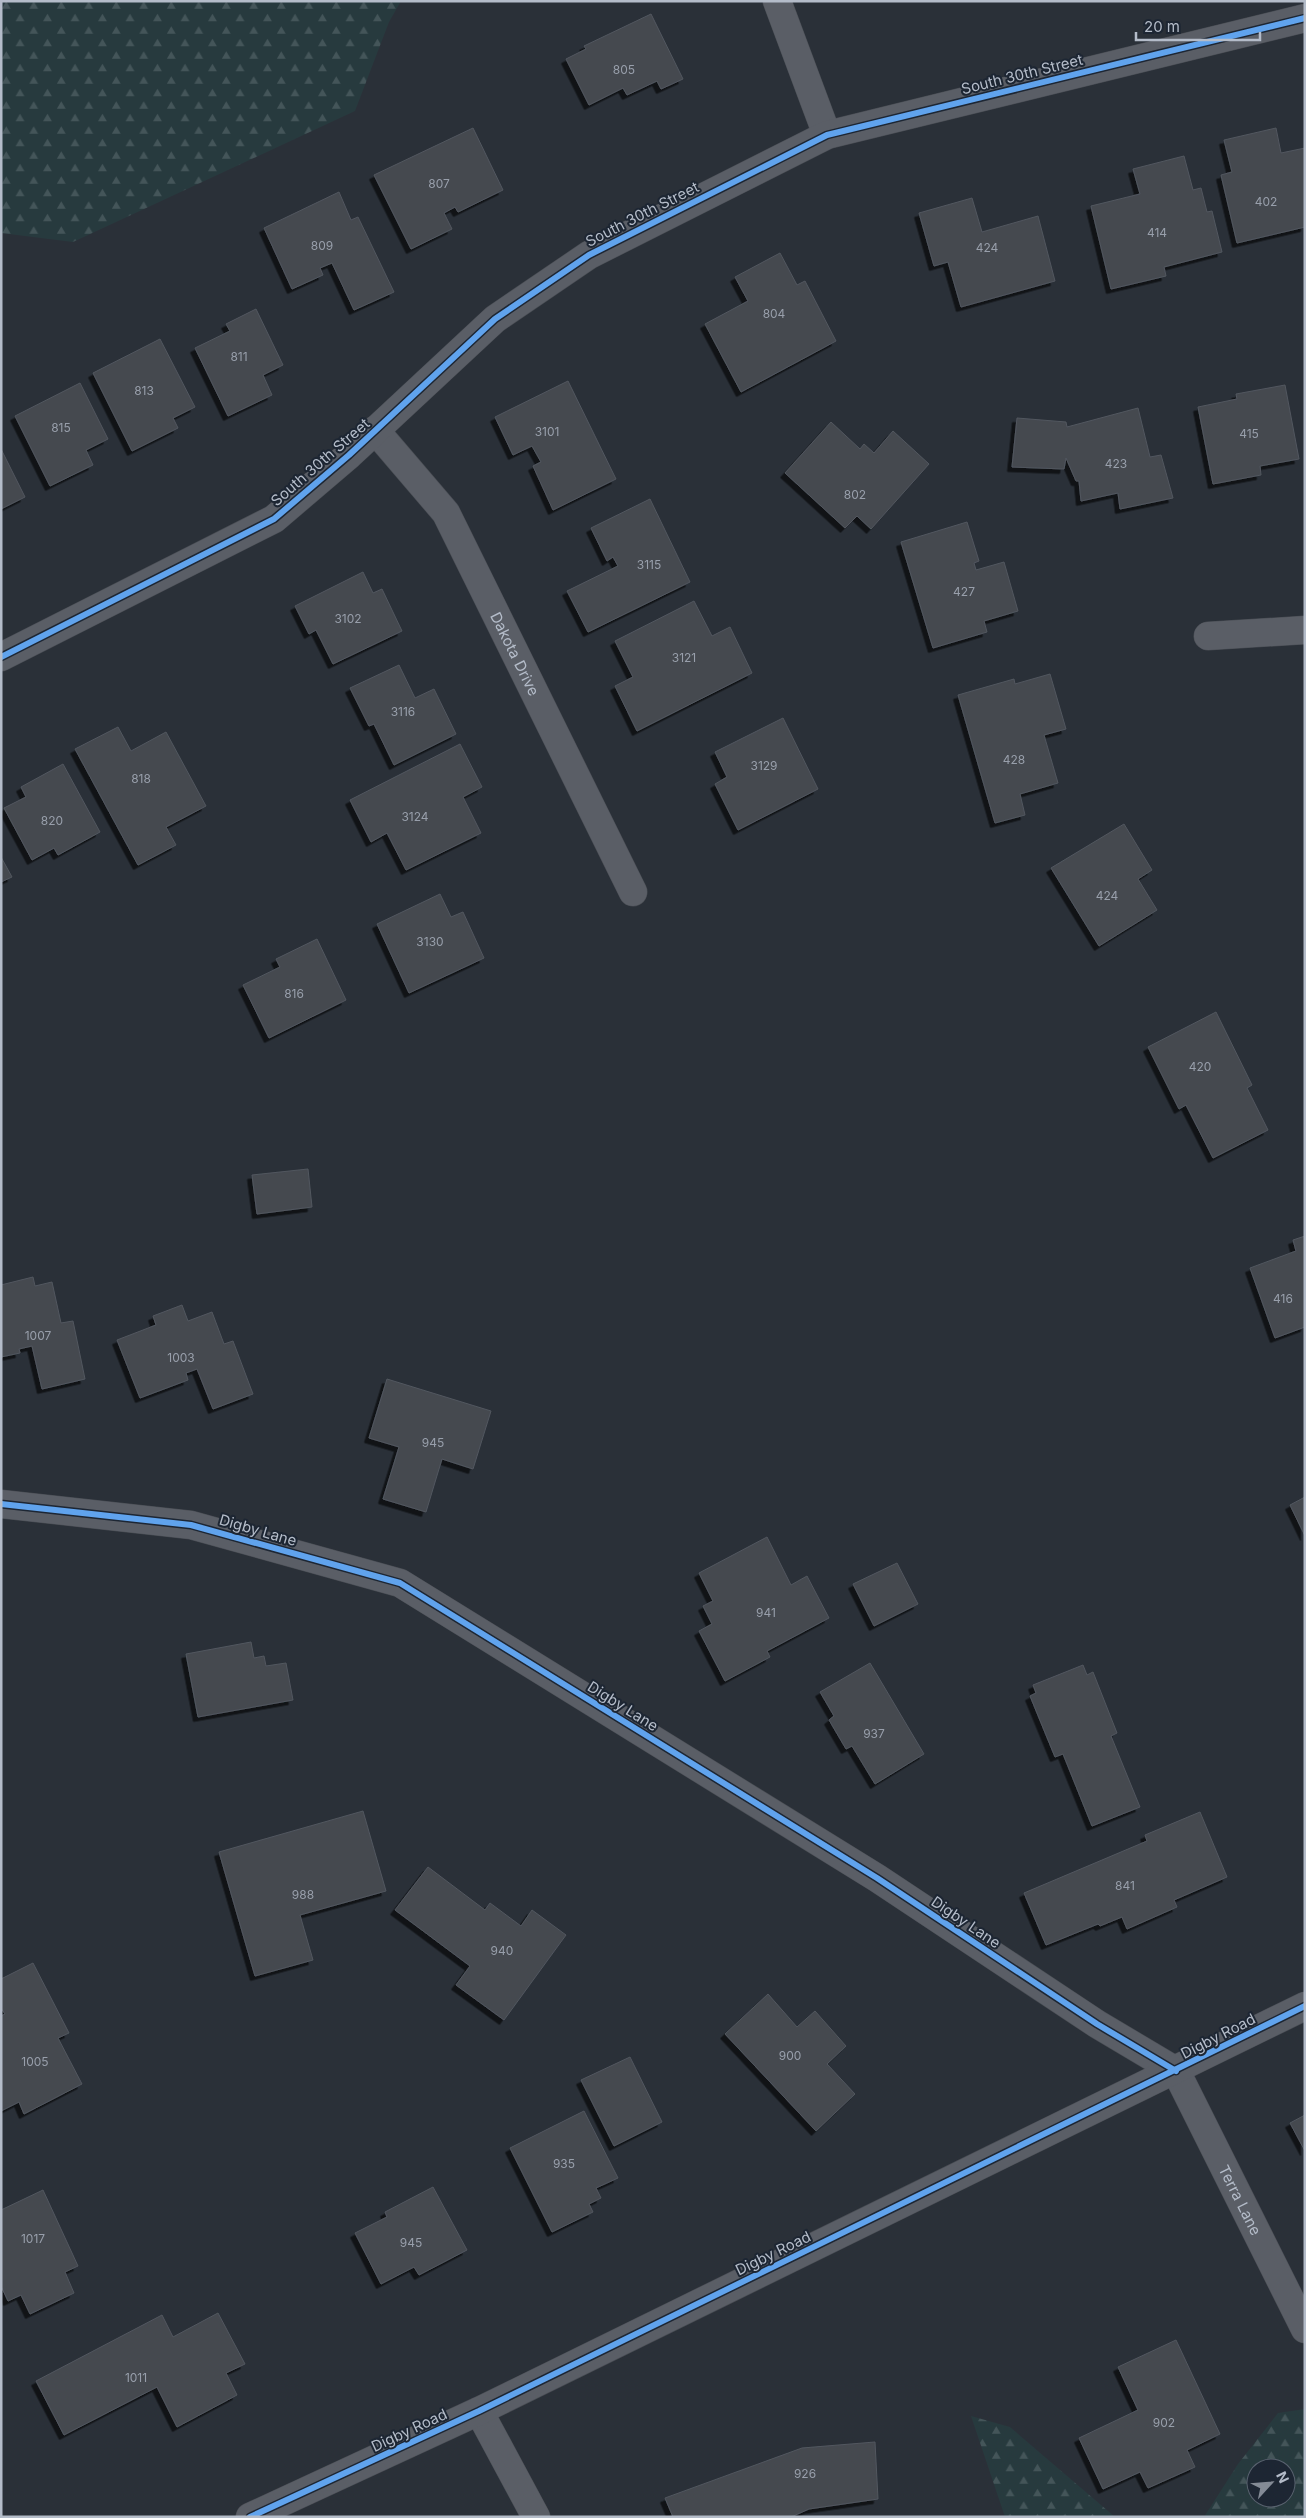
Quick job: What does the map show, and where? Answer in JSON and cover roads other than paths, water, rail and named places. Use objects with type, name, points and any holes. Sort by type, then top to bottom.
[{"type":"street","points":[[777,1],[826,135]]},
{"type":"street","name":"South 30th Street","points":[[1,657],[274,519],[375,430],[495,319],[589,255],[826,135],[1305,18]]},
{"type":"street","name":"Dakota Drive","points":[[375,430],[446,513],[633,892]]},
{"type":"street","points":[[1208,636],[1305,630]]},
{"type":"street","name":"Digby Lane","points":[[1,1504],[191,1525],[400,1583],[877,1878],[1097,2024],[1176,2071]]},
{"type":"street","name":"Digby Road","points":[[250,2517],[479,2411],[1176,2071],[1305,2006]]},
{"type":"street","name":"Terra Lane","points":[[1176,2071],[1305,2329]]},
{"type":"street","points":[[479,2411],[536,2517]]}]
